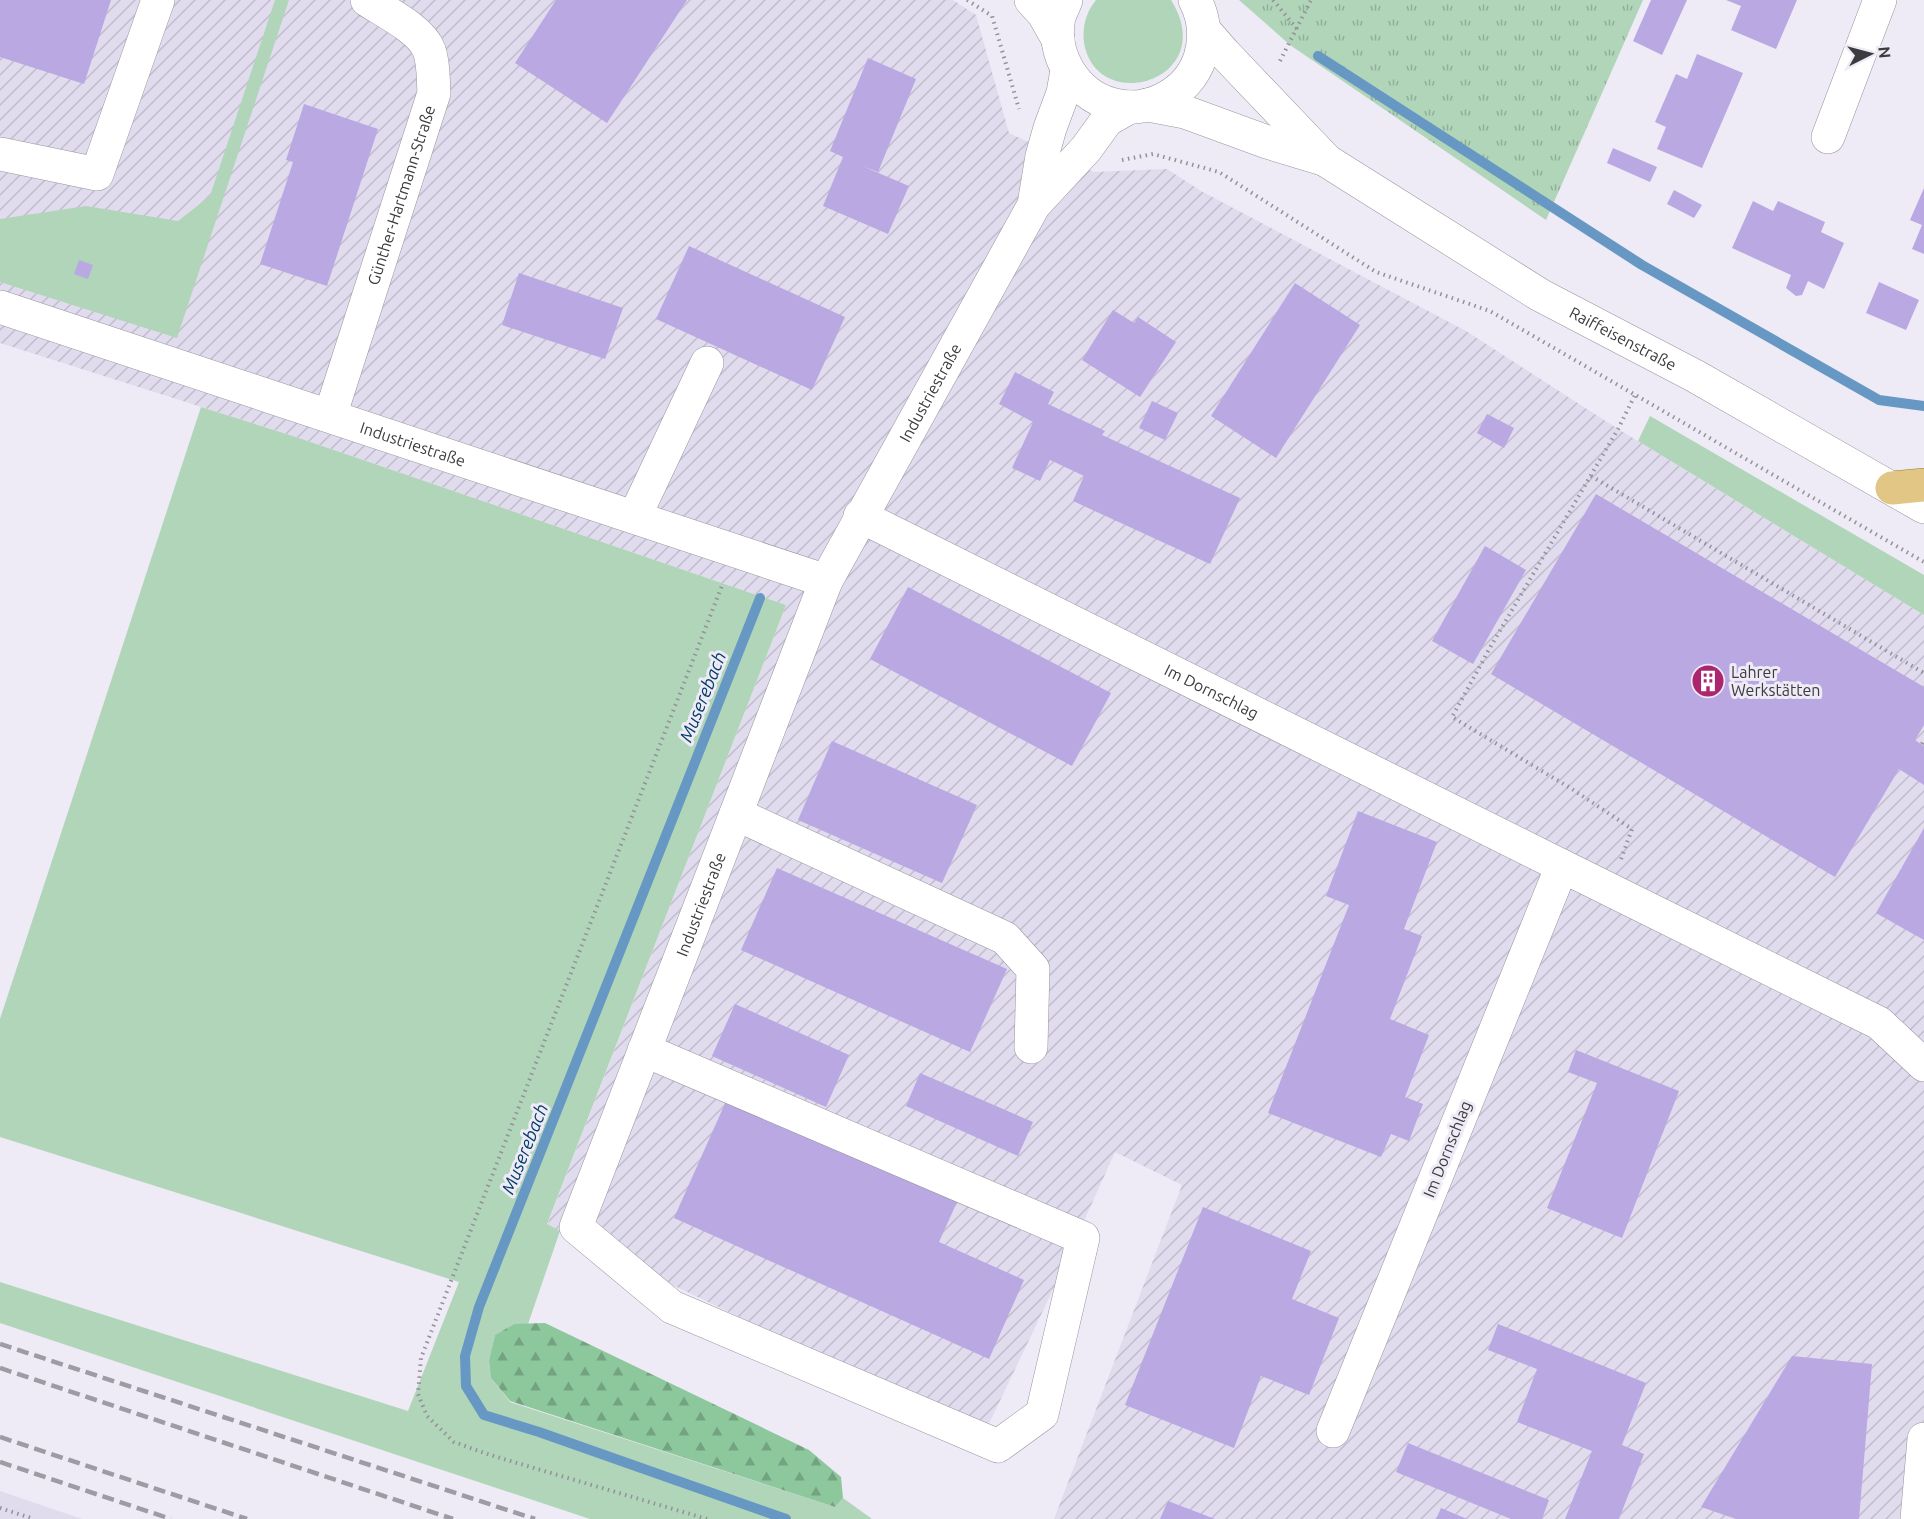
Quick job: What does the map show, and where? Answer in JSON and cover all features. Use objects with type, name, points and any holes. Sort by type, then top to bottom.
[{"type":"main road","points":[[1892,488],[1924,485]]},
{"type":"street","points":[[0,154],[97,174],[158,0]]},
{"type":"street","name":"Günther-Hartmann-Straße","points":[[330,416],[434,93],[429,49],[414,31],[367,0]]},
{"type":"street","points":[[1031,0],[1043,13],[1058,39]]},
{"type":"street","points":[[1066,0],[1059,18],[1058,39],[1067,70]]},
{"type":"street","points":[[1828,136],[1880,0]]},
{"type":"street","name":"Industriestraße","points":[[645,1050],[1083,1238],[1042,1414],[998,1446],[672,1307],[576,1227],[826,581],[1034,205],[1086,149],[1107,120],[1139,106],[1163,100],[1190,78],[1203,46],[1201,10]]},
{"type":"street","name":"Raiffeisenstraße","points":[[1201,10],[1225,54],[1327,161],[1540,295],[1695,376],[1924,507]]},
{"type":"street","name":"Industriestraße","points":[[1034,205],[1042,156],[1064,93],[1067,70]]},
{"type":"street","name":"Raiffeisenstraße","points":[[1067,70],[1078,85],[1093,97],[1111,104],[1185,112],[1327,161]]},
{"type":"street","name":"Industriestraße","points":[[0,307],[826,581]]},
{"type":"street","points":[[634,516],[706,363]]},
{"type":"street","name":"Im Dornschlag","points":[[860,516],[1609,891],[1879,1023],[1924,1065]]},
{"type":"street","points":[[736,814],[1005,938],[1033,969],[1031,1047]]},
{"type":"street","name":"Im Dornschlag","points":[[1333,1431],[1562,866]]},
{"type":"street","points":[[1917,1519],[1924,1439]]},
{"type":"path","points":[[967,0],[992,16]]},
{"type":"path","points":[[1273,0],[1297,29],[1311,0]]},
{"type":"path","points":[[1086,149],[1107,163],[1153,154],[1219,172],[1376,272],[1490,310],[1924,562]]},
{"type":"path","points":[[1609,891],[1632,829],[1572,789],[1452,717],[1618,429],[1635,395]]},
{"type":"path","points":[[1591,476],[1924,673]]},
{"type":"path","points":[[707,1519],[490,1455],[454,1442],[427,1416],[418,1394],[421,1358],[736,550]]},
{"type":"path","points":[[0,1508],[34,1519]]},
{"type":"shaded area","points":[[0,0],[953,0],[976,15],[1009,133],[1094,172],[1167,169],[1201,191],[1466,331],[1618,429],[1924,615],[1924,1519],[1054,1519],[1182,1185],[1115,1152],[1052,1292],[984,1434],[547,1225],[786,605],[293,436],[0,343]]},
{"type":"shaded area","points":[[0,1491],[82,1519],[0,1519]]},
{"type":"green space","points":[[275,0],[289,0],[177,338],[0,282],[0,219],[86,206],[178,221],[210,196]]},
{"type":"green space","points":[[1096,0],[1171,0],[1182,28],[1180,51],[1169,68],[1151,79],[1130,83],[1110,79],[1094,66],[1084,43],[1084,31],[1087,15]]},
{"type":"green space","points":[[1239,0],[1643,0],[1546,220],[1290,45]]},
{"type":"green space","points":[[201,407],[293,436],[786,605],[547,1224],[560,1231],[528,1324],[514,1324],[495,1335],[489,1360],[491,1378],[510,1402],[835,1507],[843,1498],[872,1519],[590,1519],[0,1323],[0,1282],[408,1411],[459,1282],[0,1137],[0,1019]]},
{"type":"green space","points":[[1650,416],[1924,575],[1924,615],[1638,441]]},
{"type":"green space","points":[[545,1323],[809,1450],[841,1477],[843,1498],[835,1507],[510,1401],[491,1378],[489,1360],[495,1335],[514,1324]]},
{"type":"building","points":[[0,0],[111,0],[84,84],[0,57]]},
{"type":"building","points":[[556,0],[687,0],[607,123],[515,63]]},
{"type":"building","points":[[1651,0],[1687,0],[1662,55],[1633,41]]},
{"type":"building","points":[[1726,0],[1797,0],[1776,49],[1731,30],[1741,6]]},
{"type":"building","points":[[1697,54],[1743,73],[1702,168],[1657,149],[1666,127],[1655,122],[1676,74],[1687,79]]},
{"type":"building","points":[[868,58],[916,79],[878,172],[862,166],[909,186],[888,234],[823,206],[843,157],[830,151]]},
{"type":"building","points":[[304,104],[378,129],[327,286],[260,264],[293,162],[286,160]]},
{"type":"building","points":[[1613,148],[1657,167],[1650,182],[1607,163]]},
{"type":"building","points":[[1924,188],[1924,254],[1912,249],[1922,225],[1910,220]]},
{"type":"building","points":[[1674,190],[1702,205],[1694,218],[1667,204]]},
{"type":"building","points":[[1753,201],[1773,211],[1778,201],[1825,222],[1821,232],[1844,243],[1824,289],[1808,281],[1802,295],[1796,296],[1786,288],[1791,275],[1732,248]]},
{"type":"building","points":[[689,246],[845,317],[812,390],[656,319]]},
{"type":"building","points":[[79,260],[93,265],[88,279],[74,274]]},
{"type":"building","points":[[519,273],[623,308],[605,359],[502,325]]},
{"type":"building","points":[[1879,282],[1919,300],[1906,330],[1866,313]]},
{"type":"building","points":[[1295,283],[1360,325],[1276,458],[1211,416]]},
{"type":"building","points":[[1113,310],[1134,323],[1138,317],[1176,342],[1140,397],[1082,360]]},
{"type":"building","points":[[1015,372],[1054,392],[1048,404],[1105,431],[1102,435],[1240,498],[1210,564],[1073,501],[1084,476],[1050,460],[1040,481],[1012,468],[1033,422],[999,404]]},
{"type":"building","points":[[1152,401],[1178,413],[1165,440],[1139,428]]},
{"type":"building","points":[[1487,414],[1514,428],[1504,448],[1477,433]]},
{"type":"building","name":"Lahrer Werkstätten","points":[[1596,494],[1924,687],[1924,725],[1915,740],[1924,746],[1924,785],[1899,769],[1835,877],[1491,674]]},
{"type":"building","points":[[1485,546],[1526,570],[1473,664],[1432,641]]},
{"type":"building","points":[[908,587],[1111,693],[1072,766],[870,659]]},
{"type":"building","points":[[832,741],[977,805],[942,883],[798,820]]},
{"type":"building","points":[[1358,811],[1437,842],[1404,929],[1422,936],[1390,1019],[1429,1035],[1405,1097],[1423,1104],[1409,1141],[1391,1134],[1381,1157],[1268,1113],[1349,905],[1326,896]]},
{"type":"building","points":[[1924,828],[1924,940],[1876,913]]},
{"type":"building","points":[[777,868],[1007,969],[970,1052],[741,950]]},
{"type":"building","points":[[735,1004],[849,1055],[826,1107],[712,1056]]},
{"type":"building","points":[[1576,1050],[1679,1091],[1622,1238],[1547,1208],[1597,1083],[1568,1072]]},
{"type":"building","points":[[920,1073],[1033,1122],[1018,1156],[906,1106]]},
{"type":"building","points":[[727,1099],[957,1202],[939,1242],[1024,1280],[989,1359],[674,1218]]},
{"type":"building","points":[[1203,1207],[1311,1251],[1292,1299],[1339,1318],[1309,1395],[1261,1376],[1234,1448],[1125,1405]]},
{"type":"building","points":[[1498,1324],[1646,1383],[1622,1445],[1644,1454],[1619,1519],[1565,1519],[1592,1451],[1517,1422],[1537,1369],[1488,1350]]},
{"type":"building","points":[[1792,1356],[1872,1364],[1859,1519],[1736,1519],[1701,1507]]},
{"type":"building","points":[[1408,1443],[1549,1500],[1542,1519],[1511,1519],[1396,1472]]},
{"type":"building","points":[[1168,1501],[1215,1519],[1160,1519]]},
{"type":"building","points":[[1441,1508],[1467,1519],[1436,1519]]},
{"type":"waterway","points":[[1318,56],[1642,265],[1879,400],[1924,406]]},
{"type":"waterway","name":"Muserebach","points":[[760,598],[479,1307],[465,1356],[466,1386],[484,1415],[539,1432],[786,1519]]},
{"type":"railway","points":[[0,1344],[535,1519]]},
{"type":"railway","points":[[0,1368],[453,1519]]},
{"type":"railway","points":[[0,1437],[247,1519]]},
{"type":"railway","points":[[0,1462],[171,1519]]},
{"type":"place","name":"Lahrer Werkstätten","points":[[1708,681]]}]
